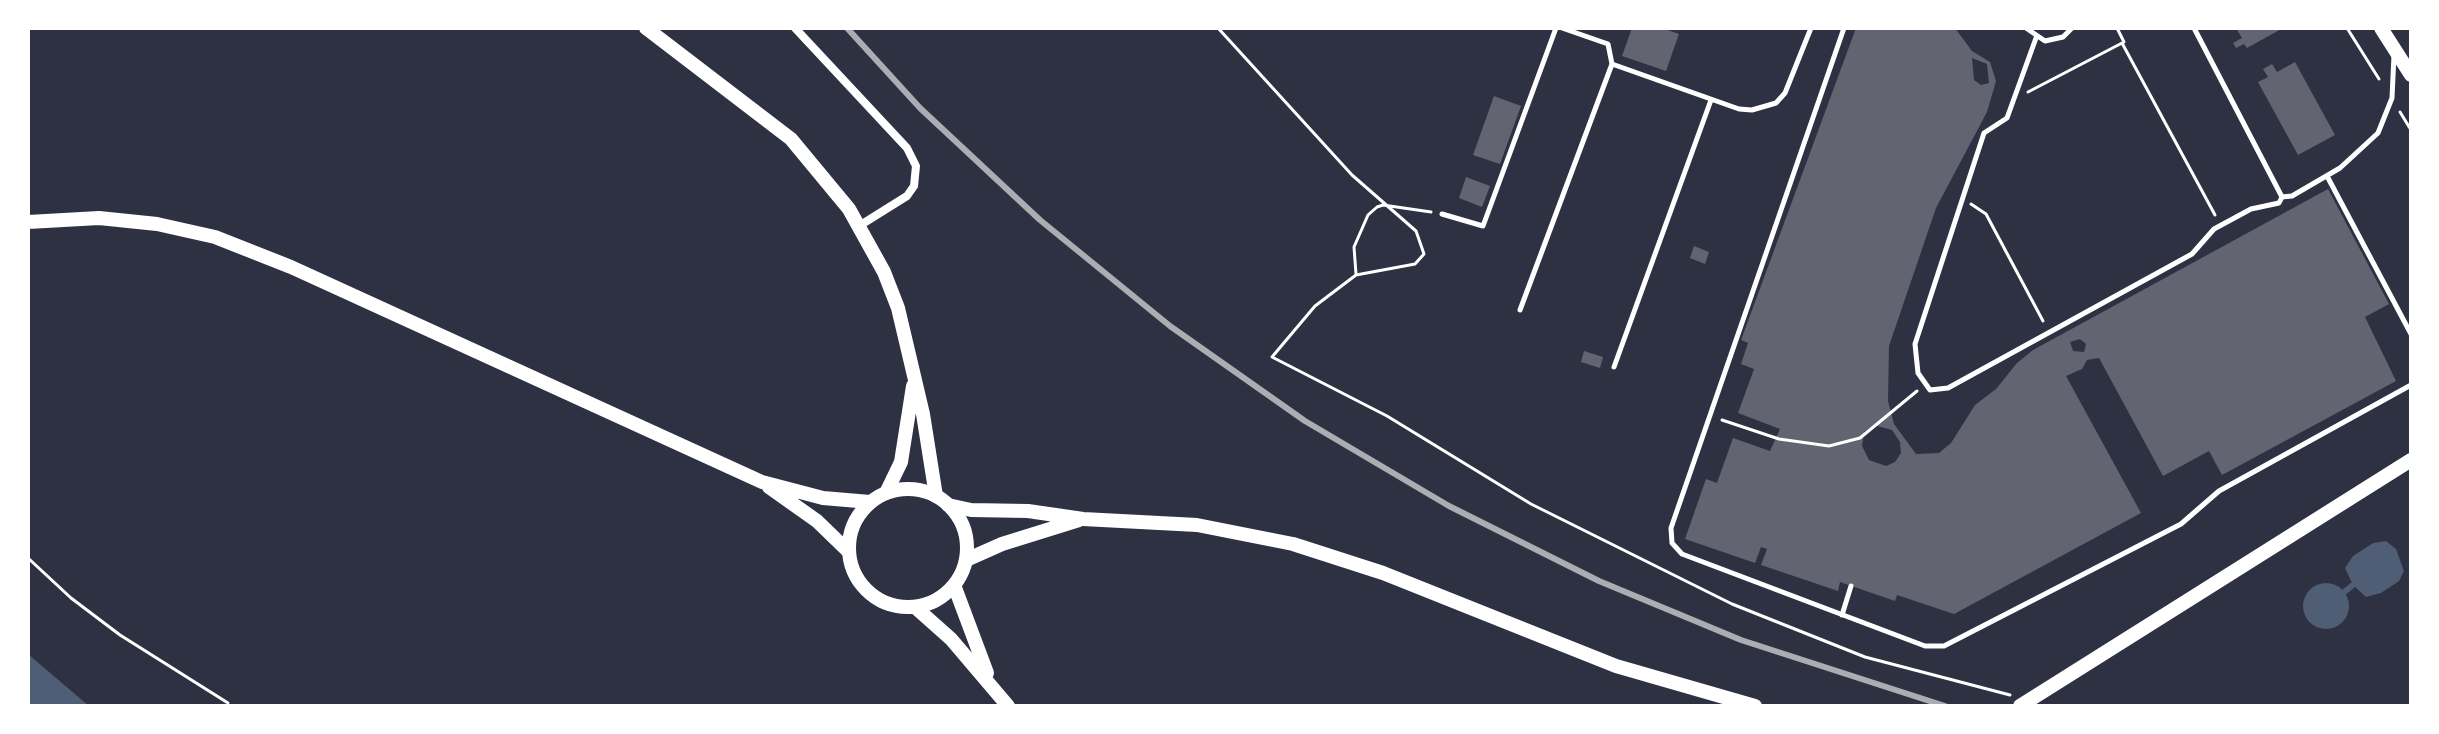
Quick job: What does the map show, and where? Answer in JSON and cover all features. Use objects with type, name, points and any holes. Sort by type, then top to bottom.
[{"type":"main road","points":[[646,28],[791,139],[834,188],[884,272],[898,308],[942,500],[964,530],[966,560],[954,585],[930,603],[898,607],[869,594],[851,567],[848,551],[854,524],[870,502],[886,493],[911,489],[942,500],[1083,519],[1197,525],[1245,533],[1341,557],[1616,666],[1755,706]]},
{"type":"main road","points":[[2381,28],[2411,75]]},
{"type":"main road","points":[[28,222],[99,218],[157,224],[215,237],[291,267],[762,482],[823,498],[870,502]]},
{"type":"main road","points":[[886,493],[901,462],[915,378]]},
{"type":"main road","points":[[2018,701],[2058,682],[2411,460]]},
{"type":"main road","points":[[762,482],[817,521],[848,551]]},
{"type":"main road","points":[[966,560],[1002,544],[1083,519]]},
{"type":"main road","points":[[954,585],[990,680]]},
{"type":"main road","points":[[915,607],[990,680],[1008,706]]},
{"type":"street","points":[[795,28],[907,148],[916,166],[914,186],[907,196],[859,226]]},
{"type":"lane","points":[[1442,214],[1483,226],[1559,28],[1608,44],[1612,64],[1520,310]]},
{"type":"lane","points":[[1612,64],[1711,100],[1752,110],[1776,103],[1793,78],[1811,28]]},
{"type":"lane","points":[[1844,28],[1671,528],[1672,543],[1682,554],[1925,646],[1944,646],[2181,524],[2219,491],[2411,385]]},
{"type":"lane","points":[[2026,28],[2036,38],[2054,40],[2072,28]]},
{"type":"lane","points":[[2194,28],[2282,197]]},
{"type":"lane","points":[[2036,38],[2007,118],[1984,133],[1915,344],[1918,373],[1930,390],[1948,388],[2192,254],[2221,225],[2251,209],[2279,203],[2282,197]]},
{"type":"lane","points":[[2282,197],[2292,196],[2327,176],[2364,148],[2378,133],[2392,98],[2395,50]]},
{"type":"lane","points":[[1614,367],[1711,100]]},
{"type":"lane","points":[[2327,176],[2411,334]]},
{"type":"lane","points":[[1842,615],[1851,586]]},
{"type":"path","points":[[1218,28],[1383,205],[1416,231],[1424,254],[1415,264],[1356,275],[1315,306],[1272,357],[1387,416],[1531,504],[1732,604],[1865,657],[2018,701]]},
{"type":"path","points":[[2117,28],[2122,43],[2221,225]]},
{"type":"path","points":[[2347,28],[2411,130]]},
{"type":"path","points":[[2020,89],[2029,92],[2122,43]]},
{"type":"path","points":[[1962,200],[1986,214],[2049,331]]},
{"type":"path","points":[[1356,275],[1354,256],[1357,238],[1368,215],[1383,205],[1442,214]]},
{"type":"path","points":[[1710,416],[1779,439],[1829,446],[1860,438],[1925,383]]},
{"type":"path","points":[[28,558],[71,598],[120,635],[228,703]]},
{"type":"water","points":[[2386,541],[2396,549],[2404,571],[2399,581],[2381,593],[2366,597],[2353,585],[2345,568],[2353,556],[2373,543]]},
{"type":"water","points":[[2326,583],[2342,590],[2349,606],[2342,622],[2326,629],[2310,622],[2303,606],[2310,590]]},
{"type":"water","points":[[28,654],[89,706],[28,706]]},
{"type":"building","points":[[1632,28],[1662,28],[1679,34],[1666,71],[1622,56]]},
{"type":"building","points":[[1856,28],[1955,28],[1972,51],[1990,62],[1996,81],[1987,112],[1936,208],[1889,346],[1888,401],[1894,424],[1916,454],[1939,453],[1951,443],[1975,405],[1996,389],[2017,363],[2033,350],[2328,189],[2389,304],[2365,317],[2396,381],[2222,475],[2209,451],[2163,476],[2099,358],[2087,360],[2082,369],[2066,376],[2141,513],[1954,614],[1897,595],[1895,601],[1840,582],[1838,591],[1761,565],[1767,549],[1761,547],[1755,563],[1685,539],[1706,479],[1717,483],[1733,438],[1770,451],[1780,429],[1738,413],[1754,369],[1741,364],[1748,343],[1741,340]],"holes":[[[1972,58],[1987,64],[1989,83],[1981,85],[1974,80]],[[2080,339],[2086,344],[2084,352],[2073,351],[2070,342]],[[1874,425],[1892,430],[1900,442],[1901,453],[1895,462],[1886,466],[1869,460],[1862,446],[1864,432]]]},
{"type":"building","points":[[2236,28],[2283,28],[2247,48],[2244,44],[2236,48],[2233,43],[2242,38]]},
{"type":"building","points":[[2295,62],[2335,135],[2298,155],[2258,82],[2268,77],[2263,69],[2272,64],[2277,72]]},
{"type":"building","points":[[1494,96],[1521,106],[1500,164],[1473,155]]},
{"type":"building","points":[[1466,177],[1490,186],[1482,207],[1459,198]]},
{"type":"building","points":[[1694,246],[1709,252],[1705,264],[1690,258]]},
{"type":"building","points":[[1584,351],[1603,357],[1600,368],[1581,362]]},
{"type":"waterway","points":[[2343,593],[2353,585]]},
{"type":"railway","points":[[847,28],[920,108],[1040,220],[1170,326],[1305,421],[1449,506],[1599,581],[1741,640],[1945,706]]}]
